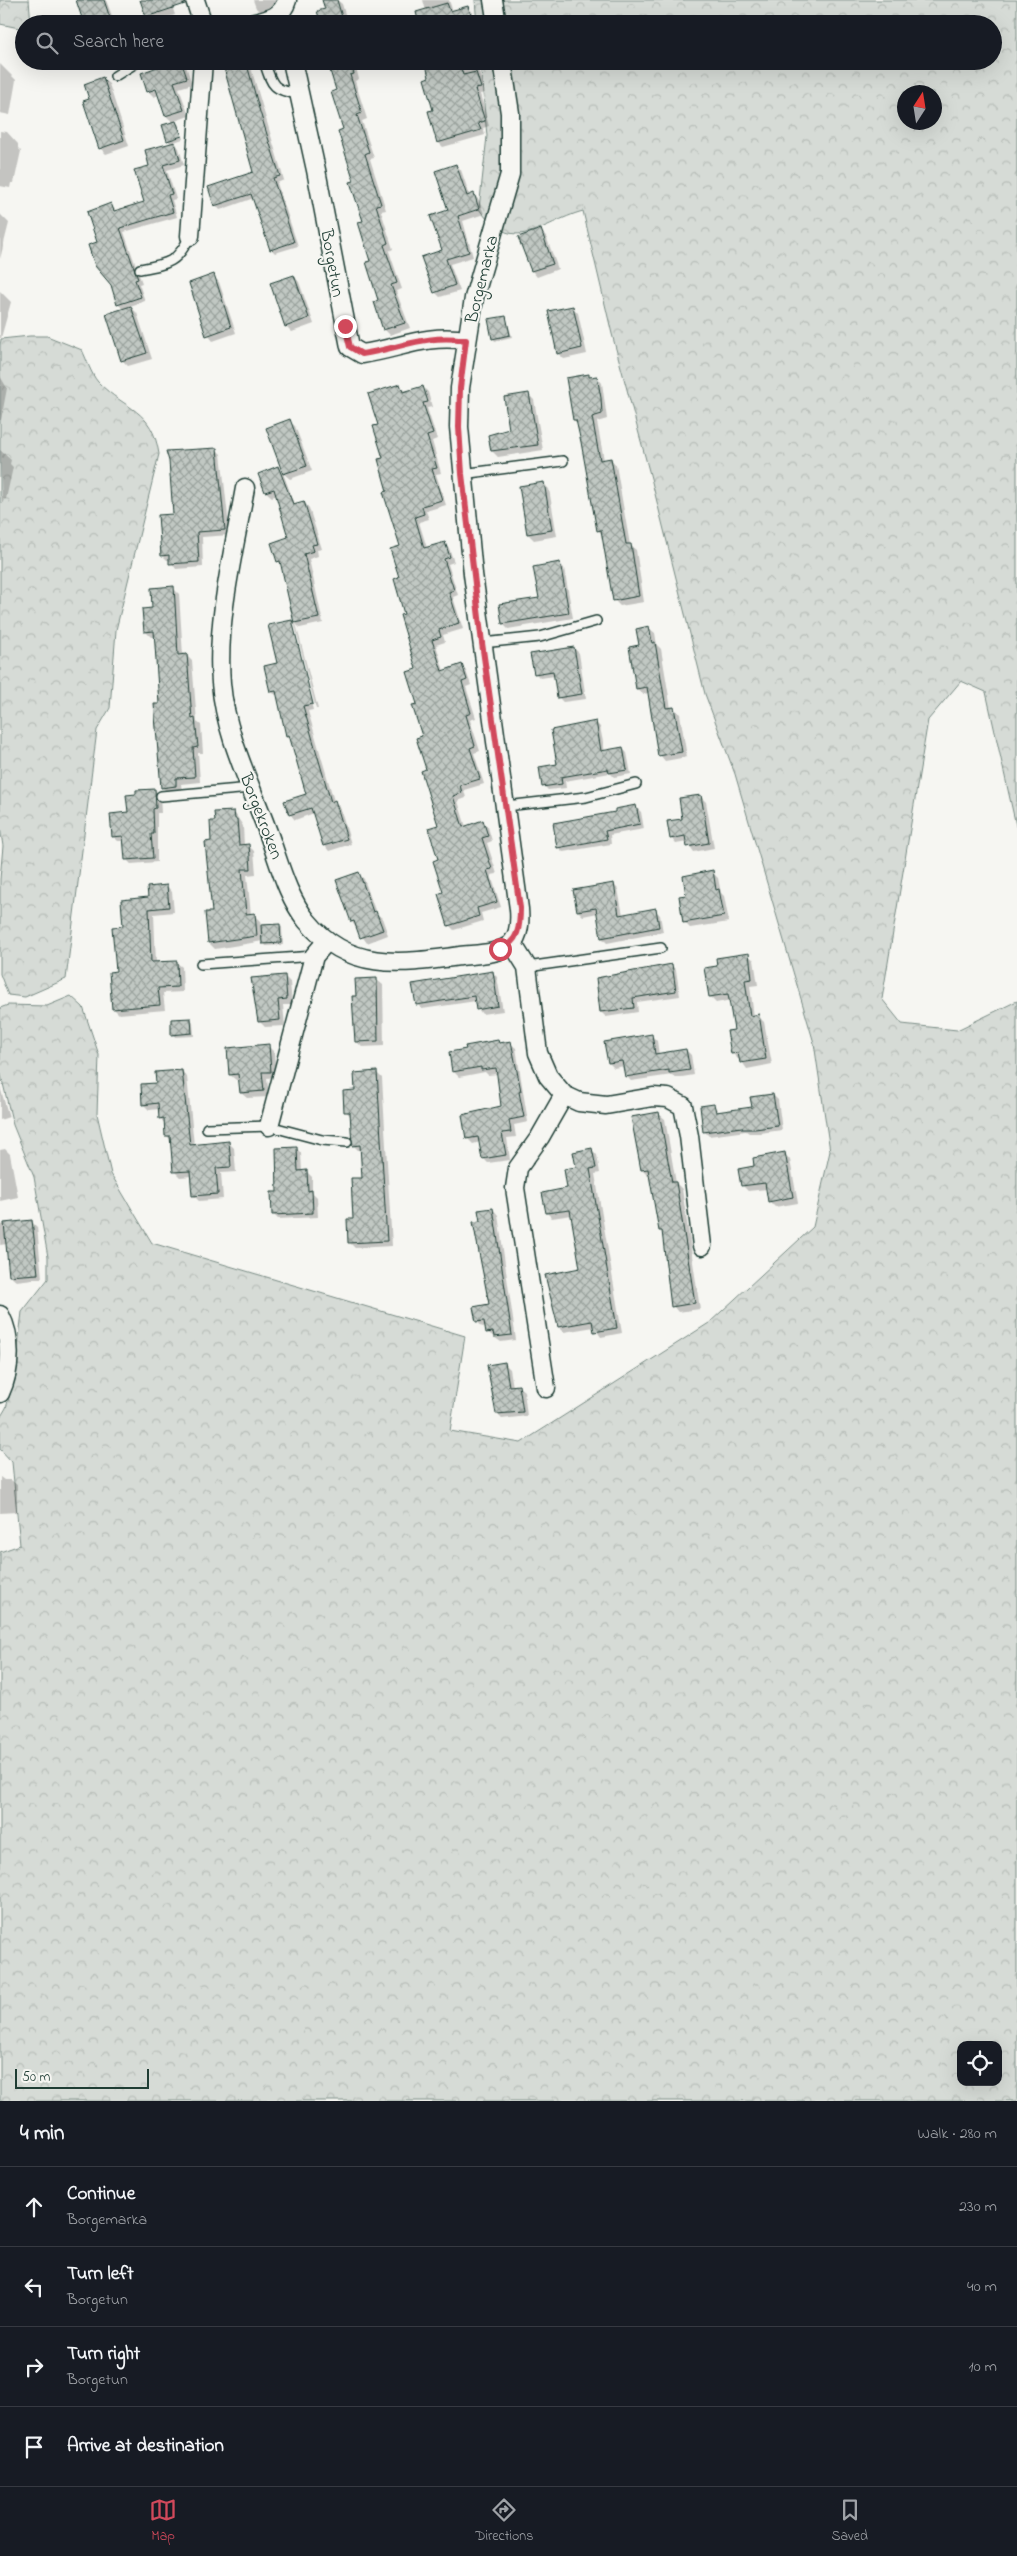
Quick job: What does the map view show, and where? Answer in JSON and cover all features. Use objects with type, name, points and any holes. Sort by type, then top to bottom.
[{"type":"street","points":[[196,0],[200,15]]},
{"type":"street","points":[[281,15],[287,0]]},
{"type":"street","points":[[493,0],[496,15]]},
{"type":"street","points":[[190,236],[202,70]]},
{"type":"street","name":"Borgetun","points":[[294,70],[350,347],[362,354],[423,339],[445,337],[466,340]]},
{"type":"street","name":"Borgemarka","points":[[503,70],[510,113],[510,174],[484,259],[466,340],[460,388],[459,427],[462,474],[482,643],[520,908],[519,930],[512,943]]},
{"type":"street","name":"Borgekroken","points":[[245,488],[222,622],[221,683],[237,751],[290,893],[306,920],[327,941],[353,956],[380,963],[402,964],[492,952],[512,943]]},
{"type":"street","points":[[268,1126],[314,956],[327,941]]},
{"type":"street","points":[[512,943],[527,967],[538,1054],[548,1076],[564,1095],[579,1102],[606,1105],[653,1098],[668,1098],[683,1106],[689,1136],[702,1246]]},
{"type":"street","points":[[546,1388],[515,1188],[518,1168],[540,1137],[564,1095]]},
{"type":"street","points":[[0,1315],[5,1325],[8,1345],[5,1383],[0,1393]]},
{"type":"lane","points":[[115,76],[125,70]]},
{"type":"lane","points":[[267,70],[272,84],[280,92],[300,94]]},
{"type":"lane","points":[[140,270],[174,261],[183,251],[190,236]]},
{"type":"lane","points":[[462,474],[563,461]]},
{"type":"lane","points":[[482,643],[504,639],[540,637],[596,621]]},
{"type":"lane","points":[[506,806],[586,797],[636,784]]},
{"type":"lane","points":[[161,796],[251,788]]},
{"type":"lane","points":[[527,967],[661,948]]},
{"type":"lane","points":[[201,964],[314,956]]},
{"type":"lane","points":[[207,1128],[268,1126],[322,1140],[347,1142]]},
{"type":"green space","points":[[0,0],[29,0],[30,15],[15,15],[15,27],[0,24]]},
{"type":"green space","points":[[475,0],[1017,0],[1017,830],[986,692],[961,681],[928,720],[882,999],[902,1024],[957,1030],[1017,1001],[1017,2101],[0,2101],[0,1552],[20,1545],[12,1462],[0,1449],[0,1418],[6,1408],[14,1380],[22,1312],[48,1279],[48,1257],[34,1177],[13,1125],[0,1071],[0,1008],[8,1005],[47,1006],[71,996],[83,1007],[99,1055],[97,1114],[111,1174],[152,1243],[465,1336],[450,1431],[521,1443],[709,1323],[813,1227],[830,1151],[814,1043],[735,774],[705,694],[652,482],[612,334],[583,211],[540,228],[516,234],[504,231],[492,223],[479,209],[487,136],[481,70],[1002,70],[1002,15],[476,15]]},
{"type":"green space","points":[[47,336],[82,350],[98,382],[108,392],[136,412],[150,427],[156,439],[159,454],[116,630],[110,708],[97,730],[66,979],[25,997],[8,995],[0,974],[0,879],[3,846],[0,827],[0,346],[1,339]]},
{"type":"building","points":[[76,0],[104,0],[109,15],[81,15]]},
{"type":"building","points":[[140,0],[185,0],[185,4],[152,15],[145,15]]},
{"type":"building","points":[[322,0],[337,0],[341,15],[318,15],[317,11],[325,9]]},
{"type":"building","points":[[447,3],[450,11],[468,6],[471,15],[417,15],[416,12]]},
{"type":"building","points":[[149,70],[184,70],[187,78],[174,82],[184,110],[165,116],[156,89],[147,92],[141,73]]},
{"type":"building","points":[[225,70],[248,70],[280,176],[273,178],[294,242],[270,250],[251,194],[214,206],[208,187],[253,172]]},
{"type":"building","points":[[330,70],[353,70],[354,74],[350,75],[362,113],[357,115],[369,152],[365,154],[381,204],[376,205],[388,243],[384,245],[397,283],[391,285],[405,323],[383,330],[374,302],[378,300],[366,262],[370,261],[358,222],[363,221],[350,182],[354,181],[338,131],[343,129],[331,92],[336,90]]},
{"type":"building","points":[[427,70],[462,70],[463,75],[476,72],[481,88],[475,89],[485,121],[478,123],[481,130],[437,143],[428,111],[433,110],[424,79],[429,77]]},
{"type":"building","points":[[103,77],[124,140],[99,149],[83,101],[89,99],[84,84]]},
{"type":"building","points":[[176,121],[182,136],[167,141],[162,125]]},
{"type":"building","points":[[175,142],[180,160],[163,165],[172,194],[168,195],[173,212],[120,228],[138,279],[135,280],[141,297],[117,305],[111,285],[95,266],[88,245],[97,242],[87,212],[111,203],[114,211],[144,202],[134,170],[149,166],[145,150]]},
{"type":"building","points":[[456,164],[467,196],[474,193],[479,209],[458,216],[469,252],[446,259],[455,285],[434,293],[421,257],[442,250],[430,216],[448,210],[435,171]]},
{"type":"building","points":[[541,229],[553,264],[531,271],[518,237]]},
{"type":"building","points":[[214,274],[231,327],[206,336],[189,283]]},
{"type":"building","points":[[294,275],[309,318],[285,327],[270,283]]},
{"type":"building","points":[[131,306],[147,353],[121,361],[106,314]]},
{"type":"building","points":[[573,306],[582,348],[557,354],[548,311]]},
{"type":"building","points":[[506,316],[510,335],[492,339],[488,319]]},
{"type":"building","points":[[589,374],[589,377],[597,376],[601,398],[602,414],[592,417],[600,460],[611,458],[626,544],[631,544],[639,596],[613,601],[601,530],[597,531],[581,442],[576,420],[573,420],[566,378]]},
{"type":"building","points":[[400,384],[403,392],[423,386],[428,402],[423,403],[433,434],[427,436],[437,468],[432,469],[442,500],[422,506],[424,514],[415,517],[424,548],[445,542],[450,557],[444,559],[454,590],[449,592],[459,623],[439,630],[441,637],[432,640],[442,671],[462,664],[467,680],[462,682],[471,713],[466,715],[475,746],[470,748],[480,779],[460,785],[462,793],[453,796],[463,827],[483,820],[488,836],[482,838],[492,869],[487,870],[497,902],[477,908],[479,916],[448,926],[438,894],[443,892],[433,861],[438,859],[428,828],[438,825],[421,771],[426,769],[416,738],[422,736],[412,705],[417,704],[407,672],[416,669],[400,615],[404,614],[394,579],[399,577],[390,549],[400,546],[383,492],[387,491],[378,459],[383,458],[373,426],[378,425],[368,394]]},
{"type":"building","points":[[529,393],[538,445],[491,451],[488,435],[509,429],[504,397]]},
{"type":"building","points":[[290,419],[307,466],[283,474],[266,428]]},
{"type":"building","points":[[217,448],[225,530],[197,532],[199,562],[169,564],[169,555],[161,556],[158,515],[173,514],[169,461],[166,451]]},
{"type":"building","points":[[278,466],[293,504],[304,501],[317,544],[312,545],[314,551],[304,554],[319,618],[294,623],[280,561],[277,562],[271,543],[288,537],[274,489],[265,492],[258,474]]},
{"type":"building","points":[[544,482],[552,530],[527,534],[519,486]]},
{"type":"building","points":[[560,562],[569,613],[502,624],[499,604],[539,598],[533,567]]},
{"type":"building","points":[[174,586],[178,655],[187,654],[192,719],[195,718],[198,747],[193,748],[195,777],[176,778],[176,786],[161,788],[154,704],[159,704],[154,631],[144,632],[142,609],[152,608],[151,588]]},
{"type":"building","points":[[292,620],[313,704],[303,706],[331,802],[335,800],[347,839],[323,846],[311,808],[289,815],[284,801],[306,794],[289,735],[286,736],[276,691],[270,692],[264,666],[277,663],[268,625]]},
{"type":"building","points":[[649,626],[652,643],[655,642],[666,708],[674,707],[682,752],[658,756],[647,687],[636,689],[629,647],[639,645],[636,629]]},
{"type":"building","points":[[574,647],[582,694],[557,698],[553,671],[534,674],[530,654]]},
{"type":"building","points":[[596,721],[601,751],[623,747],[627,770],[609,773],[608,769],[561,777],[562,784],[542,787],[539,767],[557,764],[551,730]]},
{"type":"building","points":[[155,789],[156,808],[153,809],[154,834],[151,834],[153,858],[125,860],[123,836],[112,837],[110,814],[128,812],[126,795],[136,794],[136,790]]},
{"type":"building","points":[[701,795],[709,843],[687,847],[685,836],[670,839],[667,821],[682,819],[679,798]]},
{"type":"building","points":[[636,805],[640,824],[605,831],[607,839],[557,848],[553,823],[615,812],[615,809]]},
{"type":"building","points":[[234,811],[235,819],[237,819],[239,845],[249,844],[251,869],[242,869],[246,914],[255,913],[257,936],[208,943],[205,912],[212,912],[205,842],[211,841],[210,821],[215,821],[214,812]]},
{"type":"building","points":[[713,870],[716,890],[719,889],[724,916],[683,923],[679,896],[686,895],[683,876]]},
{"type":"building","points":[[359,872],[373,912],[376,911],[383,930],[360,938],[354,921],[351,922],[336,880]]},
{"type":"building","points":[[614,883],[619,915],[656,908],[659,927],[601,938],[596,908],[577,911],[573,890]]},
{"type":"building","points":[[167,885],[169,907],[149,909],[151,962],[177,961],[178,987],[158,988],[160,1005],[112,1009],[109,972],[116,971],[112,927],[123,926],[121,900],[148,897],[147,887]]},
{"type":"building","points":[[280,924],[281,943],[262,944],[261,925]]},
{"type":"building","points":[[749,953],[752,979],[745,980],[750,1016],[759,1014],[766,1059],[740,1063],[738,1053],[731,1054],[727,1031],[734,1030],[728,994],[709,997],[704,968],[717,966],[716,958]]},
{"type":"building","points":[[672,964],[676,991],[633,998],[634,1008],[600,1012],[596,978]]},
{"type":"building","points":[[493,971],[498,1006],[476,1010],[474,996],[416,1005],[412,984]]},
{"type":"building","points":[[285,975],[287,999],[278,1000],[280,1020],[258,1022],[251,978]]},
{"type":"building","points":[[377,978],[378,1041],[355,1042],[352,996],[356,996],[355,979]]},
{"type":"building","points":[[191,1018],[192,1033],[171,1035],[171,1019]]},
{"type":"building","points":[[652,1034],[655,1054],[686,1049],[690,1070],[669,1073],[669,1070],[625,1077],[622,1061],[608,1063],[604,1042]]},
{"type":"building","points":[[498,1040],[499,1043],[511,1041],[524,1117],[509,1120],[511,1132],[502,1133],[506,1155],[482,1159],[478,1137],[466,1139],[462,1115],[501,1106],[496,1068],[481,1070],[481,1067],[452,1072],[449,1052],[466,1049],[465,1046]]},
{"type":"building","points":[[269,1044],[271,1072],[262,1072],[264,1091],[240,1093],[238,1074],[229,1075],[227,1048]]},
{"type":"building","points":[[182,1070],[190,1145],[229,1141],[231,1167],[216,1168],[218,1194],[192,1196],[190,1171],[173,1172],[170,1136],[165,1136],[164,1118],[159,1119],[158,1103],[142,1105],[141,1084],[156,1083],[155,1072]]},
{"type":"building","points":[[377,1071],[387,1241],[348,1243],[347,1219],[353,1219],[351,1178],[362,1178],[360,1145],[352,1146],[350,1112],[344,1112],[343,1091],[355,1090],[354,1073]]},
{"type":"building","points":[[773,1094],[778,1126],[755,1129],[742,1129],[742,1127],[703,1132],[700,1106],[714,1104],[716,1112],[752,1107],[750,1097]]},
{"type":"building","points":[[659,1112],[672,1182],[676,1182],[695,1303],[671,1307],[662,1231],[659,1231],[648,1169],[641,1170],[631,1117]]},
{"type":"building","points":[[297,1147],[298,1171],[307,1170],[308,1191],[312,1190],[313,1213],[272,1215],[271,1192],[277,1192],[276,1148]]},
{"type":"building","points":[[592,1148],[596,1168],[590,1169],[617,1328],[594,1332],[592,1321],[558,1327],[545,1275],[580,1268],[570,1210],[546,1213],[542,1193],[567,1188],[564,1169],[576,1167],[573,1152]]},
{"type":"building","points":[[785,1152],[793,1197],[768,1202],[765,1183],[741,1186],[738,1169],[754,1166],[753,1158]]},
{"type":"building","points":[[493,1208],[512,1335],[494,1337],[493,1332],[486,1333],[484,1321],[476,1322],[473,1307],[489,1304],[473,1222],[480,1221],[478,1210]]},
{"type":"building","points":[[32,1220],[38,1274],[9,1276],[4,1223]]},
{"type":"building","points":[[505,1362],[509,1386],[519,1385],[523,1412],[496,1414],[487,1365]]},
{"type":"route","points":[[345,326],[350,347],[355,352],[362,354],[423,339],[445,337],[466,340],[460,388],[459,427],[462,474],[482,643],[520,908],[519,930],[516,937],[512,943],[500,949]]}]
